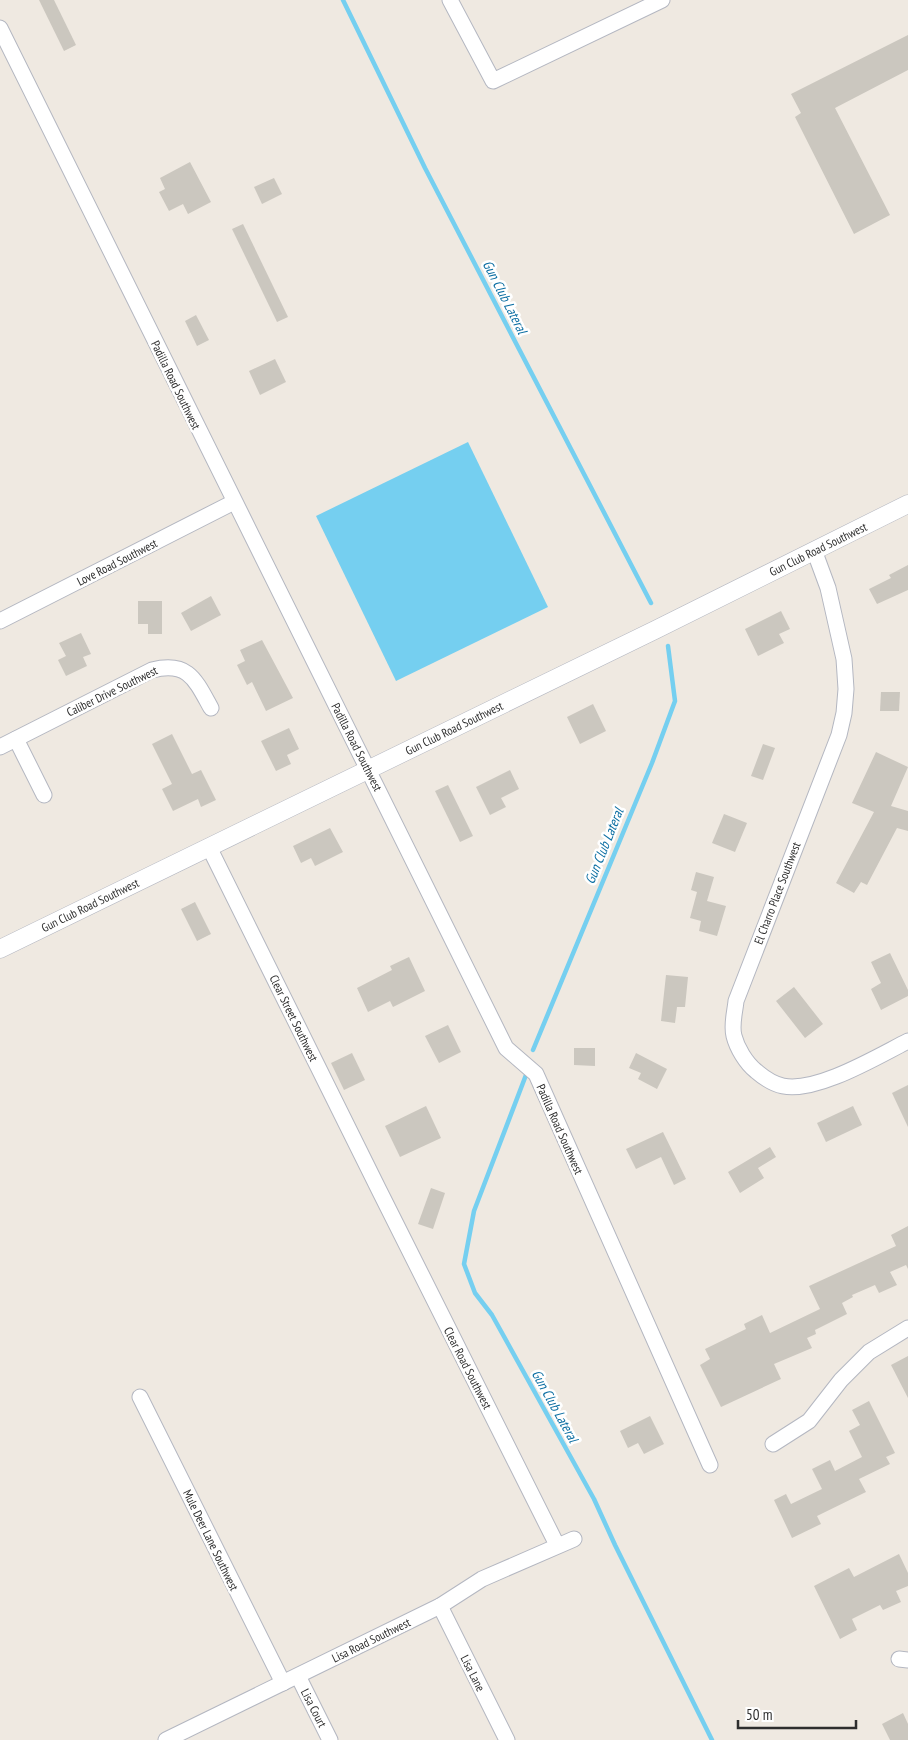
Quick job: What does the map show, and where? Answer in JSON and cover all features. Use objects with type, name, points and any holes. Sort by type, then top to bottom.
[{"type":"street","points":[[450,0],[493,81],[662,0]]},
{"type":"street","name":"Padilla Road Southwest","points":[[0,28],[506,1048],[536,1074],[710,1465]]},
{"type":"street","name":"Love Road Southwest","points":[[0,621],[234,502]]},
{"type":"street","name":"Gun Club Road Southwest","points":[[0,949],[655,630],[908,504]]},
{"type":"street","name":"El Charro Place Southwest","points":[[814,550],[828,588],[844,659],[846,688],[844,712],[839,735],[736,1001],[734,1035],[750,1067],[782,1086],[801,1086],[828,1080],[908,1041]]},
{"type":"street","name":"Caliber Drive Southwest","points":[[0,747],[152,670],[165,667],[176,667],[193,679],[211,708]]},
{"type":"street","points":[[16,738],[44,794]]},
{"type":"street","name":"Clear Street Southwest","points":[[210,847],[379,1190]]},
{"type":"street","name":"Clear Road Southwest","points":[[379,1190],[557,1546]]},
{"type":"street","points":[[772,1444],[809,1420],[841,1380],[869,1352],[908,1328]]},
{"type":"street","name":"Mule Deer Lane Southwest","points":[[140,1397],[283,1683]]},
{"type":"street","name":"Lisa Road Southwest","points":[[166,1740],[440,1606],[482,1579],[574,1539]]},
{"type":"street","name":"Lisa Lane","points":[[440,1606],[507,1740]]},
{"type":"street","name":"Lisa Court","points":[[298,1676],[330,1740]]},
{"type":"water","points":[[468,442],[548,607],[396,681],[316,516]]},
{"type":"building","points":[[39,0],[54,0],[76,45],[64,51]]},
{"type":"building","points":[[908,35],[908,70],[835,108],[890,215],[854,234],[795,117],[801,113],[791,94]]},
{"type":"building","points":[[190,162],[211,202],[188,214],[183,204],[169,211],[159,192],[165,189],[160,178]]},
{"type":"building","points":[[274,178],[282,194],[262,204],[254,187]]},
{"type":"building","points":[[243,224],[288,317],[277,322],[232,229]]},
{"type":"building","points":[[196,315],[209,340],[197,346],[185,321]]},
{"type":"building","points":[[275,359],[286,382],[260,395],[249,371]]},
{"type":"building","points":[[908,565],[908,590],[877,604],[869,589],[891,578],[889,575]]},
{"type":"building","points":[[211,596],[221,615],[191,631],[181,613]]},
{"type":"building","points":[[138,601],[162,601],[162,634],[148,634],[148,624],[138,624]]},
{"type":"building","points":[[781,611],[790,629],[779,634],[784,643],[758,656],[745,629]]},
{"type":"building","points":[[81,633],[91,654],[83,657],[87,666],[66,676],[58,660],[66,656],[59,643]]},
{"type":"building","points":[[262,640],[293,698],[266,711],[252,682],[247,685],[237,665],[245,661],[240,650]]},
{"type":"building","points":[[881,692],[900,692],[899,711],[880,711]]},
{"type":"building","points":[[593,704],[606,731],[580,744],[567,717]]},
{"type":"building","points":[[289,728],[299,749],[287,755],[291,764],[276,771],[261,741]]},
{"type":"building","points":[[172,734],[192,774],[201,770],[216,800],[201,807],[198,799],[173,811],[162,789],[172,784],[152,744]]},
{"type":"building","points":[[763,744],[775,748],[763,780],[751,776]]},
{"type":"building","points":[[876,752],[908,767],[891,806],[908,811],[908,831],[897,828],[867,885],[861,882],[854,893],[836,883],[874,812],[852,803]]},
{"type":"building","points":[[510,770],[519,789],[501,798],[506,807],[490,815],[476,787]]},
{"type":"building","points":[[448,785],[473,836],[460,842],[435,791]]},
{"type":"building","points":[[724,814],[747,823],[735,852],[712,843]]},
{"type":"building","points":[[330,828],[343,852],[315,866],[311,858],[301,863],[293,846]]},
{"type":"building","points":[[696,872],[714,877],[707,901],[726,906],[717,936],[699,931],[701,921],[690,918],[697,892],[691,890]]},
{"type":"building","points":[[195,902],[211,934],[197,941],[181,909]]},
{"type":"building","points":[[890,953],[908,990],[908,996],[881,1010],[871,989],[881,983],[871,962]]},
{"type":"building","points":[[409,957],[425,991],[393,1007],[390,1001],[368,1012],[357,988],[392,970],[390,966]]},
{"type":"building","points":[[666,975],[688,977],[685,1007],[677,1007],[675,1023],[661,1021]]},
{"type":"building","points":[[794,987],[823,1024],[805,1038],[776,1001]]},
{"type":"building","points":[[448,1025],[461,1052],[439,1063],[425,1036]]},
{"type":"building","points":[[574,1048],[595,1048],[595,1066],[574,1065]]},
{"type":"building","points":[[352,1053],[365,1080],[344,1090],[331,1063]]},
{"type":"building","points":[[636,1053],[667,1069],[657,1089],[638,1079],[641,1073],[629,1068]]},
{"type":"building","points":[[908,1085],[908,1127],[892,1093]]},
{"type":"building","points":[[426,1106],[441,1138],[400,1157],[385,1126]]},
{"type":"building","points":[[853,1106],[862,1125],[826,1142],[817,1123]]},
{"type":"building","points":[[663,1132],[686,1179],[674,1185],[661,1157],[636,1169],[626,1149]]},
{"type":"building","points":[[770,1147],[776,1157],[758,1168],[764,1178],[740,1193],[728,1172]]},
{"type":"building","points":[[431,1188],[445,1193],[433,1229],[418,1224]]},
{"type":"building","points":[[908,1226],[908,1269],[906,1265],[890,1272],[897,1285],[879,1293],[875,1285],[852,1295],[853,1297],[842,1303],[847,1314],[815,1330],[816,1334],[807,1338],[812,1348],[774,1364],[781,1379],[721,1407],[700,1365],[710,1359],[705,1349],[746,1329],[744,1324],[762,1315],[770,1333],[820,1309],[809,1286],[896,1246],[891,1235]]},
{"type":"building","points":[[908,1356],[908,1398],[891,1365]]},
{"type":"building","points":[[869,1401],[895,1453],[886,1457],[890,1464],[859,1479],[866,1492],[817,1516],[821,1524],[792,1538],[774,1500],[786,1494],[791,1504],[822,1489],[812,1469],[830,1460],[835,1471],[862,1457],[849,1431],[860,1425],[852,1410]]},
{"type":"building","points":[[650,1416],[664,1444],[644,1454],[638,1443],[628,1448],[620,1431]]},
{"type":"building","points":[[899,1554],[908,1573],[908,1586],[896,1591],[901,1602],[883,1610],[880,1605],[852,1619],[857,1630],[840,1639],[814,1586],[849,1568],[854,1577]]},
{"type":"building","points":[[903,1713],[908,1724],[908,1740],[890,1740],[882,1724]]},
{"type":"waterway","name":"Gun Club Lateral","points":[[343,0],[425,168],[651,603]]},
{"type":"waterway","name":"Gun Club Lateral","points":[[533,1050],[652,763],[675,701],[668,646]]},
{"type":"waterway","name":"Gun Club Lateral","points":[[526,1075],[474,1211],[464,1264],[475,1293],[492,1315],[594,1499],[712,1740]]}]
